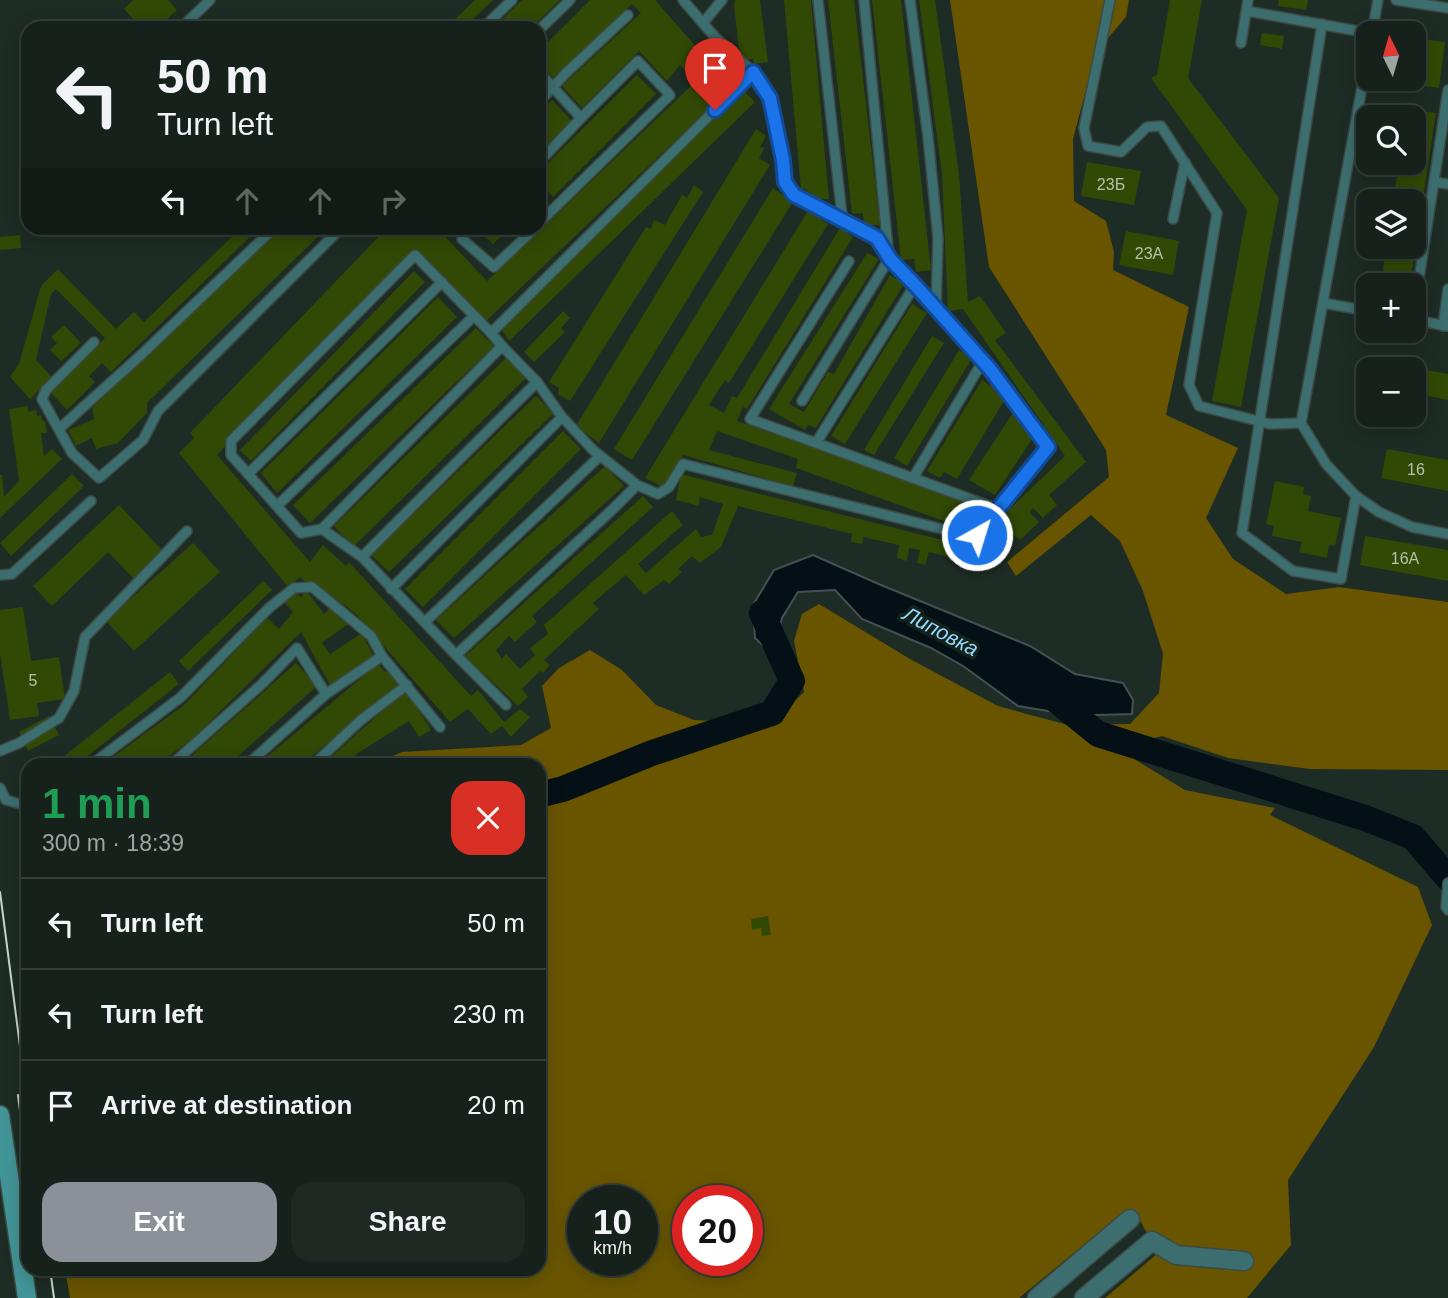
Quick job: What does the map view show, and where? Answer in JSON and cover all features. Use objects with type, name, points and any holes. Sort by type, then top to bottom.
[{"type":"street","points":[[0,1115],[21,1257]]},
{"type":"street","points":[[1037,1298],[1130,1219]]},
{"type":"street","points":[[1084,1298],[1152,1241],[1176,1255],[1244,1261]]},
{"type":"street","points":[[24,1276],[27,1298]]},
{"type":"lane","points":[[188,21],[210,0]]},
{"type":"lane","points":[[490,21],[512,0]]},
{"type":"lane","points":[[546,23],[570,0]]},
{"type":"lane","points":[[502,346],[322,529],[301,533],[231,455],[231,441],[415,255],[537,382],[562,417],[593,450],[637,485],[658,494],[669,486],[683,464],[950,531],[977,535],[1048,447],[983,361],[890,259],[877,238],[794,195],[785,182],[770,98],[753,72],[714,36],[683,0]]},
{"type":"lane","points":[[703,23],[722,0]]},
{"type":"lane","points":[[818,0],[842,216]]},
{"type":"lane","points":[[802,401],[890,259],[864,0]]},
{"type":"lane","points":[[910,0],[938,238],[936,310]]},
{"type":"lane","points":[[1111,0],[1084,128],[1088,146],[1121,152],[1147,127],[1161,126],[1217,213],[1189,385],[1199,406],[1270,424],[1301,423]]},
{"type":"lane","points":[[1241,43],[1248,0]]},
{"type":"lane","points":[[1374,21],[1378,0]]},
{"type":"lane","points":[[1396,0],[1448,8]]},
{"type":"lane","points":[[1247,11],[1356,30]]},
{"type":"lane","points":[[546,95],[628,15]]},
{"type":"lane","points":[[1322,24],[1242,533],[1293,570],[1341,579],[1356,496]]},
{"type":"lane","points":[[546,155],[638,61],[670,95],[546,216]]},
{"type":"lane","points":[[491,333],[753,72]]},
{"type":"lane","points":[[546,79],[581,118]]},
{"type":"lane","points":[[1420,273],[1448,90]]},
{"type":"lane","points":[[1361,91],[1301,423],[1326,464],[1356,496],[1379,512],[1412,527],[1448,534]]},
{"type":"lane","points":[[1173,219],[1185,162]]},
{"type":"lane","points":[[1434,181],[1448,184]]},
{"type":"lane","points":[[58,429],[141,355],[267,235]]},
{"type":"lane","points":[[94,342],[46,390],[42,399],[72,453],[99,478],[143,440],[158,411],[334,235]]},
{"type":"lane","points":[[462,239],[494,267],[528,235]]},
{"type":"lane","points":[[849,261],[750,419],[998,509]]},
{"type":"lane","points":[[248,474],[442,282]]},
{"type":"lane","points":[[816,443],[915,285]]},
{"type":"lane","points":[[1426,322],[1445,326],[1448,289]]},
{"type":"lane","points":[[1323,303],[1356,310]]},
{"type":"lane","points":[[277,506],[474,316]]},
{"type":"lane","points":[[913,478],[983,361]]},
{"type":"lane","points":[[362,557],[537,382]]},
{"type":"lane","points":[[391,589],[562,417]]},
{"type":"lane","points":[[425,622],[600,456]]},
{"type":"lane","points":[[456,655],[637,485]]},
{"type":"lane","points":[[0,575],[12,574],[91,501]]},
{"type":"lane","points":[[322,529],[362,557],[506,705]]},
{"type":"lane","points":[[0,751],[19,743],[59,718],[75,691],[85,637],[187,531]]},
{"type":"lane","points":[[100,758],[181,696],[269,608],[294,588],[312,587],[371,636],[383,656],[440,727]]},
{"type":"lane","points":[[179,758],[263,683],[297,648],[327,694]]},
{"type":"lane","points":[[255,758],[327,694],[383,656]]},
{"type":"lane","points":[[320,758],[361,720],[407,685]]},
{"type":"lane","points":[[0,788],[6,800],[21,804]]},
{"type":"lane","points":[[1448,883],[1448,910]]},
{"type":"shaded area","points":[[950,0],[1129,0],[1126,17],[1096,52],[1073,139],[1074,201],[1106,221],[1114,252],[1113,270],[1189,307],[1166,415],[1238,448],[1206,518],[1233,559],[1286,594],[1339,587],[1448,602],[1448,770],[1310,769],[1228,758],[1162,736],[1116,748],[1185,790],[1275,808],[1270,815],[1418,887],[1432,925],[1374,1047],[1288,1180],[1291,1245],[1247,1298],[1105,1298],[1158,1253],[1138,1217],[1109,1224],[1019,1298],[70,1298],[66,1276],[546,1276],[546,758],[389,758],[402,752],[521,745],[551,728],[542,686],[559,668],[590,650],[622,670],[656,705],[694,720],[771,724],[804,692],[794,641],[802,614],[819,604],[910,659],[998,706],[1068,725],[1130,724],[1159,693],[1163,654],[1143,591],[1120,541],[1091,515],[1016,576],[1007,562],[1109,477],[1106,450],[989,267]]},
{"type":"water","points":[[813,555],[1030,646],[1075,674],[1123,683],[1133,700],[1132,714],[1066,714],[1018,706],[963,666],[931,648],[862,619],[835,590],[798,592],[782,618],[773,655],[755,638],[753,605],[774,570]]},
{"type":"building","points":[[133,0],[168,0],[177,10],[165,21],[135,21],[124,9]]},
{"type":"building","points":[[475,0],[493,0],[471,21],[453,21]]},
{"type":"building","points":[[522,0],[560,0],[538,21],[500,21]]},
{"type":"building","points":[[590,0],[655,0],[720,74],[727,67],[738,81],[486,321],[416,249],[217,455],[310,562],[323,545],[346,566],[349,562],[471,696],[478,690],[504,722],[520,709],[530,717],[511,737],[502,726],[491,734],[468,709],[450,722],[356,614],[314,583],[310,586],[300,577],[288,587],[179,453],[194,438],[190,433],[380,235],[444,235],[487,281],[535,235],[546,235],[546,225],[695,82],[680,65],[667,81],[639,51],[582,108],[562,86],[641,13],[632,4],[553,78],[546,70],[546,44]]},
{"type":"building","points":[[735,0],[760,0],[768,62],[754,64],[753,59],[745,60],[739,49]]},
{"type":"building","points":[[784,0],[811,0],[829,199],[815,199],[805,189],[801,189]]},
{"type":"building","points":[[828,0],[854,0],[880,225],[864,226],[863,213],[852,214]]},
{"type":"building","points":[[872,0],[901,0],[931,270],[916,272],[914,259],[901,260]]},
{"type":"building","points":[[919,0],[935,0],[959,174],[968,302],[980,296],[1006,333],[995,340],[1086,462],[1049,495],[1057,505],[1043,518],[1033,508],[1030,513],[1039,522],[1020,540],[1012,534],[1004,541],[1008,545],[982,565],[929,552],[925,565],[917,563],[920,550],[909,548],[907,561],[897,558],[899,545],[863,537],[862,544],[851,542],[852,534],[738,506],[721,547],[700,563],[692,556],[678,569],[682,572],[669,584],[664,580],[644,595],[626,575],[593,603],[599,609],[544,660],[550,665],[522,689],[528,697],[518,706],[482,672],[478,675],[465,656],[643,496],[653,507],[532,616],[537,622],[515,642],[509,636],[496,650],[502,659],[506,654],[520,669],[535,655],[530,648],[548,634],[544,625],[672,511],[683,525],[638,564],[646,573],[696,529],[701,537],[712,535],[723,504],[700,497],[699,506],[676,500],[681,474],[982,550],[994,535],[990,528],[1065,456],[963,309],[948,311],[942,174]]},
{"type":"building","points":[[1170,0],[1202,0],[1188,78],[1279,198],[1241,407],[1212,401],[1247,210],[1151,78],[1157,75]]},
{"type":"building","points":[[1279,0],[1308,0],[1306,10],[1278,6]]},
{"type":"building","points":[[1262,33],[1284,36],[1282,49],[1260,45]]},
{"type":"building","points":[[1426,40],[1445,42],[1439,88],[1426,86]]},
{"type":"building","points":[[637,75],[656,94],[553,197],[548,191],[546,193],[546,165]]},
{"type":"building","points":[[743,90],[755,102],[509,341],[501,328]]},
{"type":"building","points":[[552,100],[571,120],[546,146],[546,106]]},
{"type":"building","points":[[1426,112],[1436,113],[1425,189],[1395,189],[1397,175],[1426,175]]},
{"type":"building","points":[[756,129],[766,136],[760,147],[764,148],[759,158],[770,165],[599,443],[576,426]]},
{"type":"building","points":[[1087,162],[1141,171],[1134,205],[1081,196]]},
{"type":"building","points":[[694,185],[703,192],[570,401],[558,394],[559,388],[549,382],[646,227],[651,229],[654,220],[665,225],[682,195],[687,198]]},
{"type":"building","points":[[773,188],[793,202],[632,460],[614,449]]},
{"type":"building","points":[[808,211],[828,224],[729,383],[725,380],[709,405],[724,413],[732,396],[737,398],[840,228],[853,237],[747,409],[743,407],[737,421],[982,507],[979,523],[971,520],[969,530],[796,468],[798,459],[717,431],[709,450],[797,473],[793,486],[683,455],[663,487],[645,478]]},
{"type":"building","points":[[1126,231],[1179,241],[1173,275],[1119,265]]},
{"type":"building","points":[[20,235],[21,248],[0,250],[0,237]]},
{"type":"building","points":[[234,235],[252,235],[111,372],[102,363],[89,376],[95,382],[67,410],[50,392],[105,338],[56,289],[51,294],[36,360],[52,377],[30,399],[10,377],[19,364],[41,286],[58,269],[116,329],[134,312],[144,322]]},
{"type":"building","points":[[275,235],[320,235],[147,403],[147,413],[118,443],[96,449],[92,438],[76,446],[68,430],[94,419],[92,408]]},
{"type":"building","points":[[484,235],[503,235],[493,244]]},
{"type":"building","points":[[867,253],[879,259],[789,404],[804,412],[828,372],[834,374],[890,275],[904,284],[816,428],[808,425],[805,430],[769,409]]},
{"type":"building","points":[[1384,259],[1414,259],[1412,273],[1383,273]]},
{"type":"building","points":[[414,271],[425,282],[251,461],[240,450]]},
{"type":"building","points":[[438,297],[457,317],[277,493],[261,473]]},
{"type":"building","points":[[912,304],[927,313],[845,444],[831,436]]},
{"type":"building","points":[[563,311],[570,318],[561,328],[565,332],[534,362],[524,352]]},
{"type":"building","points":[[64,325],[81,343],[61,361],[50,350],[57,343],[51,337]]},
{"type":"building","points":[[476,328],[494,346],[310,523],[293,505]]},
{"type":"building","points":[[932,336],[944,343],[874,455],[864,450]]},
{"type":"building","points":[[959,350],[972,358],[907,466],[894,458]]},
{"type":"building","points":[[507,357],[526,378],[353,547],[334,526]]},
{"type":"building","points":[[1426,370],[1448,374],[1448,400],[1426,395]]},
{"type":"building","points":[[982,380],[1005,399],[957,479],[944,472],[940,478],[927,471]]},
{"type":"building","points":[[536,396],[554,413],[389,572],[371,555]]},
{"type":"building","points":[[28,406],[28,412],[36,410],[37,416],[41,415],[42,421],[45,421],[47,433],[41,433],[44,456],[52,449],[62,459],[0,518],[0,475],[4,497],[19,481],[9,409]]},
{"type":"building","points":[[1016,408],[1034,436],[995,495],[969,480]]},
{"type":"building","points":[[563,431],[581,449],[423,607],[405,589]]},
{"type":"building","points":[[1387,449],[1448,460],[1448,491],[1381,478]]},
{"type":"building","points":[[605,466],[624,486],[454,638],[436,620]]},
{"type":"building","points":[[72,474],[84,486],[11,556],[0,543]]},
{"type":"building","points":[[1275,481],[1304,487],[1303,494],[1311,496],[1308,511],[1341,518],[1335,546],[1329,545],[1327,558],[1299,552],[1302,542],[1272,536],[1274,526],[1266,524]]},
{"type":"building","points":[[119,505],[163,551],[134,579],[108,552],[52,606],[33,586]]},
{"type":"building","points":[[1365,536],[1448,550],[1448,581],[1360,565]]},
{"type":"building","points":[[193,543],[220,572],[134,651],[106,621]]},
{"type":"building","points":[[263,581],[272,590],[188,671],[179,661]]},
{"type":"building","points":[[306,590],[324,614],[330,608],[348,624],[322,643],[330,654],[362,633],[374,657],[330,685],[301,632],[192,739],[166,758],[112,758],[184,705],[267,618],[279,629],[293,612],[283,601],[296,593],[301,597]]},
{"type":"building","points":[[23,607],[31,661],[59,657],[65,699],[37,703],[39,716],[10,720],[0,653],[0,610]]},
{"type":"building","points":[[296,663],[317,686],[236,758],[189,758]]},
{"type":"building","points":[[378,664],[385,672],[388,670],[399,684],[309,758],[265,758]]},
{"type":"building","points":[[170,672],[179,684],[85,758],[62,758]]},
{"type":"building","points":[[406,690],[431,730],[419,737],[409,721],[352,758],[330,758]]},
{"type":"building","points":[[49,716],[59,735],[28,751],[19,732]]},
{"type":"building","points":[[768,916],[771,935],[762,936],[761,928],[752,930],[751,919]]},
{"type":"waterway","name":"Липовка","points":[[546,793],[652,753],[772,713],[792,681],[762,613]]},
{"type":"waterway","name":"Липовка","points":[[1046,692],[1098,734],[1365,818],[1413,837],[1448,878]]},
{"type":"tram line","points":[[0,892],[21,1054]]},
{"type":"tram line","points":[[18,1095],[21,1118]]},
{"type":"tram line","points":[[51,1276],[54,1298]]},
{"type":"route","points":[[715,110],[753,72],[770,98],[785,182],[794,195],[877,238],[890,259],[990,369],[1048,447],[977,535]]}]
